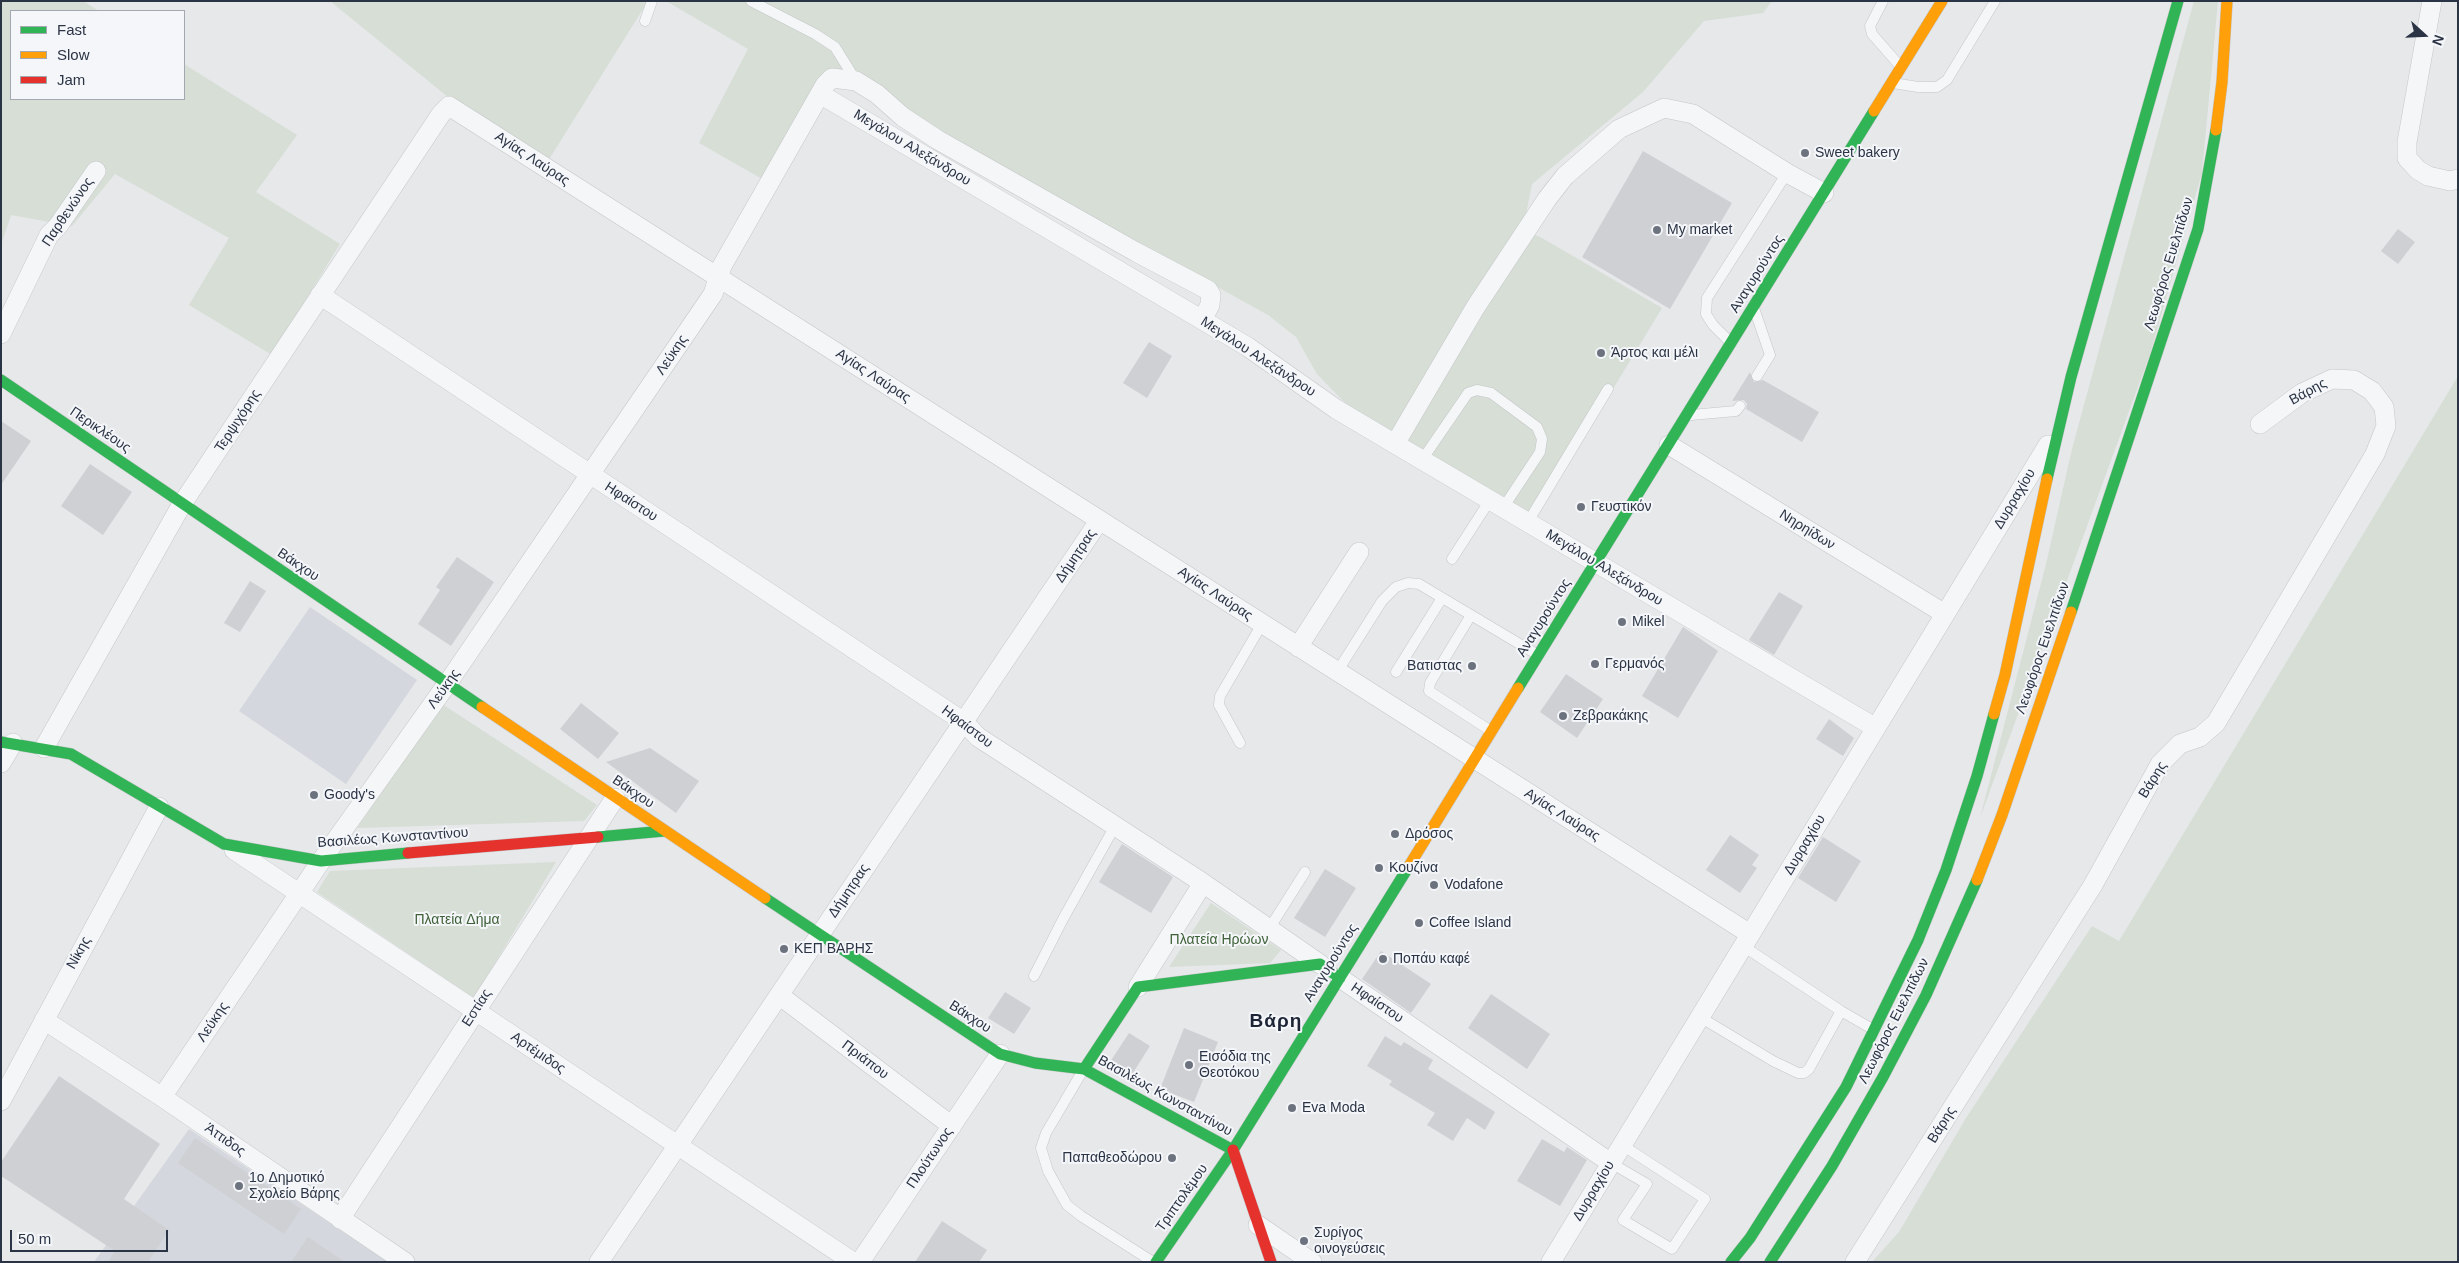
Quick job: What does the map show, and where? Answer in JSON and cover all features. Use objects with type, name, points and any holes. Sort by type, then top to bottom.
[{"type":"main road","name":"Αναγυρούντος","points":[[1233,1150],[1942,1]]},
{"type":"main road","name":"Λεωφόρος Ευελπίδων","points":[[1731,1262],[1750,1238],[1846,1087],[1918,940],[1946,870],[1977,776],[2005,675],[2032,540],[2058,428],[2112,230],[2178,1]]},
{"type":"main road","name":"Λεωφόρος Ευελπίδων","points":[[1770,1262],[1832,1166],[1918,1012],[1967,905],[2002,815],[2094,546],[2198,229],[2213,155],[2222,82],[2227,1]]},
{"type":"main road","name":"Περικλέους","points":[[1,380],[182,504]]},
{"type":"main road","name":"Βάκχου","points":[[182,504],[819,936],[1000,1054],[1035,1063],[1084,1069]]},
{"type":"main road","name":"Βασιλέως Κωνσταντίνου","points":[[7,742],[71,754],[98,768],[159,807],[224,844],[321,861],[664,831]]},
{"type":"main road","name":"Ηφαίστου","points":[[1320,964],[1340,978]]},
{"type":"main road","points":[[1084,1069],[1138,987],[1320,964]]},
{"type":"main road","name":"Βασιλέως Κωνσταντίνου","points":[[1084,1069],[1233,1150]]},
{"type":"main road","points":[[1233,1150],[1271,1262]]},
{"type":"main road","name":"Τριπτολέμου","points":[[1154,1262],[1233,1150]]},
{"type":"street","points":[[2432,1],[2407,142],[2407,158],[2418,170],[2428,176],[2450,181],[2458,179]]},
{"type":"street","points":[[719,278],[722,266],[820,94],[832,78],[856,81],[877,94],[903,117],[946,144],[1208,290],[1211,295],[1210,304],[1202,320]]},
{"type":"street","name":"Μεγάλου Αλεξάνδρου","points":[[820,94],[1275,364],[1336,408],[1395,444],[1876,728]]},
{"type":"street","name":"Αγίας Λαύρας","points":[[449,106],[1474,760],[1747,940]]},
{"type":"street","name":"Τερψιχόρης","points":[[44,748],[182,504],[441,114],[449,106]]},
{"type":"street","points":[[1395,444],[1476,308],[1547,200],[1565,176],[1619,129],[1664,108],[1677,109],[1693,114],[1787,173],[1824,193]]},
{"type":"street","name":"Παρθενώνος","points":[[1,334],[49,235],[58,226],[96,171]]},
{"type":"street","name":"Λεύκης","points":[[162,1097],[302,893],[321,861],[448,684],[713,294],[719,278]]},
{"type":"street","name":"Ηφαίστου","points":[[320,295],[964,722],[978,738],[1203,883],[1320,964]]},
{"type":"street","name":"Βάρης","points":[[1855,1262],[2093,885],[2160,764],[2180,744],[2200,737],[2216,723],[2375,454],[2386,426],[2384,407],[2372,391],[2354,380],[2332,379],[2302,393],[2260,424]]},
{"type":"street","name":"Δυρραχίου","points":[[1551,1262],[2058,428]]},
{"type":"street","name":"Νηρηίδων","points":[[1669,445],[1945,614]]},
{"type":"street","name":"Δήμητρας","points":[[599,1262],[1099,520]]},
{"type":"street","points":[[1298,647],[1359,552]]},
{"type":"street","points":[[1,763],[7,742]]},
{"type":"street","name":"Εστίας","points":[[340,1219],[615,798]]},
{"type":"street","name":"Νίκης","points":[[1,1101],[159,807]]},
{"type":"street","name":"Αρτέμιδος","points":[[224,844],[302,893],[475,1011],[853,1262]]},
{"type":"street","points":[[1138,987],[1203,883]]},
{"type":"street","name":"Ηφαίστου","points":[[1340,978],[1611,1163]]},
{"type":"street","name":"Πριάπου","points":[[779,995],[952,1126]]},
{"type":"street","name":"Άττιδος","points":[[44,1020],[162,1097],[405,1262]]},
{"type":"street","name":"Πλούτωνος","points":[[860,1262],[1000,1054]]},
{"type":"street","points":[[1258,1225],[1312,1262]]},
{"type":"lane","points":[[645,20],[652,1]]},
{"type":"lane","points":[[751,1],[815,34],[834,47],[856,81]]},
{"type":"lane","points":[[1883,1],[1870,26],[1872,34],[1902,67]]},
{"type":"lane","points":[[1892,82],[1918,87],[1937,87],[1947,80],[1995,1]]},
{"type":"lane","points":[[1732,344],[1712,325],[1706,314],[1707,298],[1787,173]]},
{"type":"lane","points":[[1754,308],[1770,355],[1757,376]]},
{"type":"lane","points":[[1528,522],[1608,389]]},
{"type":"lane","points":[[1422,460],[1468,393],[1478,390],[1491,394],[1537,427],[1542,439],[1540,452],[1452,559]]},
{"type":"lane","points":[[1687,415],[1736,411],[1740,406]]},
{"type":"lane","points":[[1337,672],[1382,601],[1396,587],[1408,583],[1419,584],[1539,656]]},
{"type":"lane","points":[[1396,672],[1442,598]]},
{"type":"lane","points":[[1471,615],[1430,684],[1429,691],[1492,731]]},
{"type":"lane","points":[[1240,743],[1219,705],[1220,696],[1262,624]]},
{"type":"lane","points":[[1034,976],[1063,919],[1115,826]]},
{"type":"lane","points":[[1269,929],[1305,872]]},
{"type":"lane","points":[[1747,940],[1841,1010],[1875,1030]]},
{"type":"lane","points":[[1700,1017],[1773,1061],[1798,1073],[1804,1073],[1809,1068],[1841,1010]]},
{"type":"lane","points":[[1084,1069],[1046,1133],[1041,1148],[1048,1171],[1067,1204],[1080,1216],[1154,1262]]},
{"type":"lane","points":[[1611,1163],[1646,1184],[1624,1220],[1672,1249],[1705,1199],[1622,1145]]},
{"type":"shaded area","points":[[310,607],[417,680],[346,784],[239,711]]},
{"type":"shaded area","points":[[189,1129],[388,1262],[94,1262]]},
{"type":"green space","points":[[1,1],[83,1],[97,10],[10,10],[10,100],[185,100],[185,65],[297,135],[256,192],[340,244],[272,355],[189,305],[229,238],[115,174],[72,226],[11,215],[1,245]]},
{"type":"green space","points":[[330,1],[648,1],[548,161],[448,97]]},
{"type":"green space","points":[[666,1],[1772,1],[1763,13],[1704,21],[1643,92],[1532,184],[1523,229],[1542,238],[1662,308],[1536,516],[1348,406],[1317,374],[1296,337],[1268,315],[829,72],[764,180],[699,143],[748,49]]},
{"type":"green space","points":[[2194,1],[2218,1],[2202,173],[2150,354],[1980,818],[2046,564],[2072,449]]},
{"type":"green space","points":[[2458,376],[2458,1262],[1872,1262],[1899,1232],[1966,1118],[2092,926],[2119,941]]},
{"type":"green space","points":[[442,704],[597,805],[584,821],[357,828]]},
{"type":"green space","name":"Πλατεία Δήμα","points":[[556,862],[474,998],[317,892],[330,871]]},
{"type":"green space","name":"Πλατεία Ηρώων","points":[[1211,903],[1281,950],[1270,963],[1169,967]]},
{"type":"building","name":"My market","points":[[1643,151],[1732,203],[1670,309],[1582,257]]},
{"type":"building","points":[[2398,229],[2415,242],[2398,264],[2381,251]]},
{"type":"building","points":[[1149,342],[1172,356],[1147,398],[1123,383]]},
{"type":"building","points":[[1750,372],[1754,382],[1763,380],[1819,412],[1802,442],[1746,409],[1747,404],[1744,400],[1732,401]]},
{"type":"building","points":[[1,421],[31,441],[1,485]]},
{"type":"building","points":[[90,464],[132,492],[103,535],[61,506]]},
{"type":"building","points":[[457,557],[494,582],[451,646],[418,624],[440,590],[436,587]]},
{"type":"building","points":[[250,581],[266,591],[240,632],[224,623]]},
{"type":"building","points":[[1779,592],[1803,606],[1774,655],[1749,640]]},
{"type":"building","points":[[1683,627],[1718,651],[1678,718],[1642,696]]},
{"type":"building","points":[[1566,674],[1603,699],[1577,738],[1540,712]]},
{"type":"building","points":[[581,703],[619,733],[598,759],[560,729]]},
{"type":"building","points":[[1829,719],[1854,738],[1843,756],[1816,739]]},
{"type":"building","points":[[650,748],[699,781],[676,813],[606,762]]},
{"type":"building","points":[[1730,835],[1759,855],[1752,865],[1757,868],[1740,893],[1706,870]]},
{"type":"building","points":[[1823,837],[1861,861],[1836,902],[1798,878]]},
{"type":"building","points":[[1122,844],[1173,877],[1151,913],[1099,882]]},
{"type":"building","points":[[1325,869],[1356,888],[1325,937],[1294,918]]},
{"type":"building","points":[[1381,951],[1431,984],[1411,1013],[1362,979]]},
{"type":"building","points":[[1005,992],[1031,1008],[1014,1034],[988,1018]]},
{"type":"building","points":[[1491,994],[1550,1034],[1527,1069],[1468,1028]]},
{"type":"building","name":"Εισόδια της Θεοτόκου","points":[[1184,1028],[1218,1042],[1194,1102],[1160,1089]]},
{"type":"building","points":[[1129,1033],[1150,1046],[1131,1076],[1110,1062]]},
{"type":"building","points":[[1385,1036],[1401,1046],[1404,1042],[1433,1060],[1428,1069],[1495,1112],[1485,1130],[1467,1118],[1453,1141],[1427,1125],[1435,1113],[1389,1085],[1392,1081],[1367,1066]]},
{"type":"building","points":[[59,1076],[160,1144],[124,1199],[169,1230],[148,1262],[108,1262],[115,1251],[1,1176],[1,1162]]},
{"type":"building","name":"1ο Δημοτικό Σχολείο Βάρης","points":[[195,1138],[301,1209],[284,1234],[178,1163]]},
{"type":"building","points":[[1542,1139],[1564,1152],[1567,1147],[1587,1160],[1560,1206],[1517,1181]]},
{"type":"building","points":[[942,1221],[987,1250],[979,1262],[915,1262]]},
{"type":"building","points":[[308,1237],[345,1262],[291,1262]]},
{"type":"traffic: fast","points":[[2047,479],[2071,377],[2178,1]]},
{"type":"traffic: fast","points":[[1518,688],[1874,111]]},
{"type":"traffic: fast","points":[[2071,612],[2198,229],[2216,130]]},
{"type":"traffic: fast","points":[[1,380],[482,707]]},
{"type":"traffic: fast","points":[[1731,1262],[1750,1238],[1846,1087],[1918,940],[1946,870],[1977,776],[1994,714]]},
{"type":"traffic: fast","points":[[1,742],[71,754],[224,844],[321,861],[408,853]]},
{"type":"traffic: fast","points":[[598,837],[664,831]]},
{"type":"traffic: fast","points":[[1156,1262],[1233,1150],[1409,866]]},
{"type":"traffic: fast","points":[[1770,1262],[1832,1166],[1883,1077],[1926,995],[1977,880]]},
{"type":"traffic: fast","points":[[765,898],[1000,1054],[1035,1063],[1084,1069],[1233,1150]]},
{"type":"traffic: fast","points":[[1084,1069],[1138,987],[1320,964],[1340,978]]},
{"type":"traffic: slow","points":[[1874,111],[1942,1]]},
{"type":"traffic: slow","points":[[2216,130],[2222,82],[2227,1]]},
{"type":"traffic: slow","points":[[1994,714],[2005,675],[2047,479]]},
{"type":"traffic: slow","points":[[1977,880],[2002,815],[2071,612]]},
{"type":"traffic: slow","points":[[1409,866],[1518,688]]},
{"type":"traffic: slow","points":[[482,707],[765,898]]},
{"type":"traffic: jam","points":[[408,853],[598,837]]},
{"type":"traffic: jam","points":[[1233,1150],[1271,1262]]},
{"type":"place","name":"Sweet bakery","points":[[1805,153]]},
{"type":"place","name":"My market","points":[[1657,230]]},
{"type":"place","name":"Άρτος και μέλι","points":[[1601,353]]},
{"type":"place","name":"Γευστικόν","points":[[1581,507]]},
{"type":"place","name":"Mikel","points":[[1622,622]]},
{"type":"place","name":"Γερμανός","points":[[1595,664]]},
{"type":"place","name":"Βατιστας","points":[[1472,666]]},
{"type":"place","name":"Ζεβρακάκης","points":[[1563,716]]},
{"type":"place","name":"Goody's","points":[[314,795]]},
{"type":"place","name":"Δρόσος","points":[[1395,834]]},
{"type":"place","name":"Κουζίνα","points":[[1379,868]]},
{"type":"place","name":"Vodafone","points":[[1434,885]]},
{"type":"place","name":"Coffee Island","points":[[1419,923]]},
{"type":"place","name":"ΚΕΠ ΒΑΡΗΣ","points":[[784,949]]},
{"type":"place","name":"Ποπάυ καφέ","points":[[1383,959]]},
{"type":"place","name":"Εισόδια της Θεοτόκου","points":[[1189,1065]]},
{"type":"place","name":"Eva Moda","points":[[1292,1108]]},
{"type":"place","name":"Παπαθεοδώρου","points":[[1172,1158]]},
{"type":"place","name":"1ο Δημοτικό Σχολείο Βάρης","points":[[239,1186]]},
{"type":"place","name":"Συρίγος οινογεύσεις","points":[[1304,1241]]},
{"type":"district","name":"Βάρη","points":[[1276,1022]]}]
